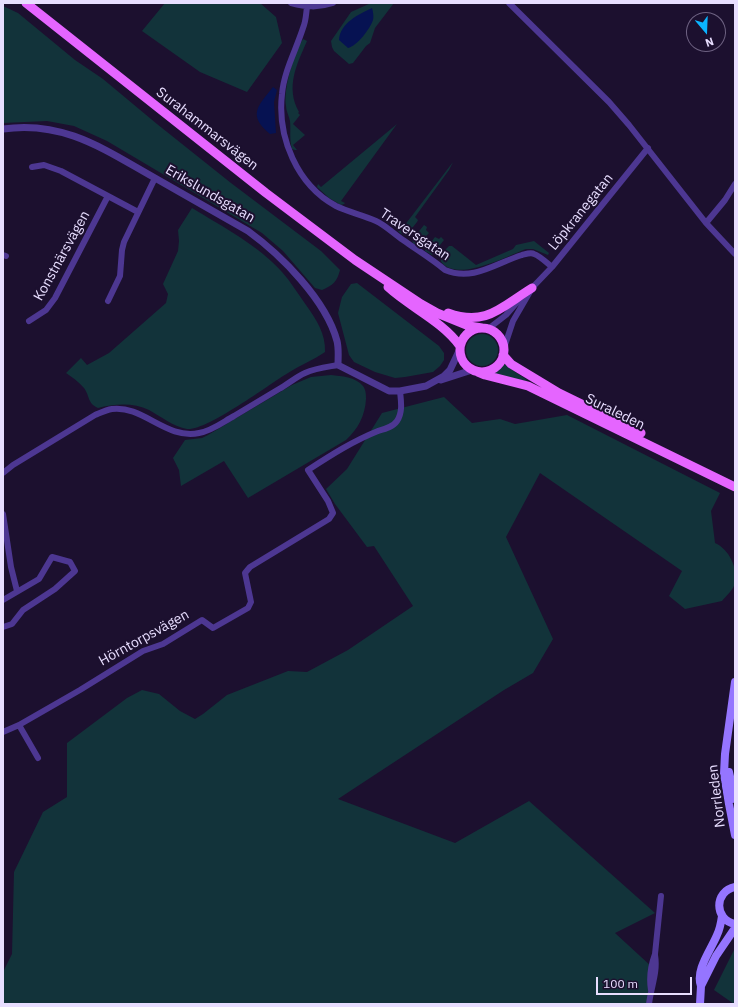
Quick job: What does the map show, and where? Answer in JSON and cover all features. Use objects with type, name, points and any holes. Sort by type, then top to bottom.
[{"type":"main road","name":"Surahammarsvägen","points":[[26,4],[266,193],[370,270],[420,304],[437,313],[469,326],[485,328]]},
{"type":"main road","name":"Surahammarsvägen","points":[[370,270],[401,299],[448,331],[460,348]]},
{"type":"main road","points":[[370,270],[423,301],[450,313],[471,318],[482,318],[490,315],[532,288]]},
{"type":"main road","points":[[485,328],[496,333],[500,337],[504,351],[500,362],[493,369],[488,371],[475,371],[463,362],[460,348],[464,337],[468,332],[485,328]]},
{"type":"main road","name":"Suraleden","points":[[504,351],[511,364],[559,392],[735,480]]},
{"type":"main road","name":"Suraleden","points":[[475,371],[528,386],[735,487]]},
{"type":"main road","name":"Norrleden","points":[[735,682],[725,754],[724,774],[728,804],[735,835]]},
{"type":"main road","name":"Norrleden","points":[[725,754],[735,799]]},
{"type":"main road","points":[[734,885],[724,892],[720,898],[719,909],[722,916],[729,922],[735,924]]},
{"type":"main road","points":[[702,986],[699,980],[700,972],[706,956],[717,935],[722,916]]},
{"type":"main road","points":[[700,1004],[702,986],[716,956],[735,928]]},
{"type":"street","points":[[291,3],[307,7],[316,7],[333,3]]},
{"type":"street","points":[[509,3],[609,102],[648,148],[706,222],[735,254]]},
{"type":"street","name":"Traversgatan","points":[[307,7],[304,27],[286,73],[281,109],[289,151],[305,180],[329,202],[377,221],[449,272],[455,274],[472,274],[531,253],[535,254],[552,267]]},
{"type":"street","name":"Erikslundsgatan","points":[[3,130],[36,127],[57,130],[73,135],[104,149],[260,239],[285,262],[319,303],[330,320],[338,342],[338,365]]},
{"type":"street","name":"Löpkranegatan","points":[[485,328],[506,315],[552,267],[648,148]]},
{"type":"street","points":[[32,167],[44,166],[61,170],[138,212]]},
{"type":"street","points":[[108,301],[120,276],[124,242],[155,178]]},
{"type":"street","points":[[706,222],[725,200],[735,184]]},
{"type":"street","name":"Konstnärsvägen","points":[[29,321],[46,310],[55,298],[108,196]]},
{"type":"street","name":"Löpkranegatan","points":[[504,351],[508,332],[532,288]]},
{"type":"street","points":[[435,382],[450,370],[460,348]]},
{"type":"street","points":[[3,473],[13,465],[95,415],[108,410],[121,409],[143,417],[174,432],[184,434],[198,433],[220,424],[305,373],[321,368],[338,365],[389,392],[420,387],[475,371]]},
{"type":"street","name":"Hörntorpsvägen","points":[[3,732],[19,725],[80,690],[143,651],[163,644],[202,620],[213,628],[248,608],[251,602],[245,573],[250,567],[329,519],[333,513],[328,501],[308,470],[360,438],[390,427],[396,422],[401,411],[400,391]]},
{"type":"street","points":[[3,514],[10,561],[17,591]]},
{"type":"street","points":[[3,600],[39,579],[52,557],[70,562],[75,571],[55,589],[22,610],[12,624],[3,627]]},
{"type":"street","points":[[3,564],[10,561]]},
{"type":"street","points":[[19,725],[38,758]]},
{"type":"street","points":[[649,1004],[656,969],[655,954],[661,896]]},
{"type":"green space","points":[[165,3],[260,3],[276,17],[282,43],[247,92],[200,72],[142,31]]},
{"type":"green space","points":[[371,3],[394,3],[375,28],[370,43],[353,63],[349,64],[334,51],[331,41],[351,12]]},
{"type":"green space","points":[[3,6],[18,13],[75,60],[103,79],[231,183],[321,251],[340,270],[334,283],[322,290],[315,288],[283,251],[262,233],[107,141],[74,126],[47,121],[3,123]]},
{"type":"green space","points":[[303,39],[307,41],[296,67],[293,85],[295,103],[300,115],[293,124],[305,135],[293,145],[297,150],[295,150],[292,149],[291,145],[290,121],[286,110],[286,91],[290,71],[296,53]]},
{"type":"green space","points":[[397,124],[341,201],[345,203],[344,204],[341,205],[329,198],[317,187],[318,184],[321,187]]},
{"type":"green space","points":[[453,162],[449,170],[415,217],[418,220],[417,222],[406,236],[400,233],[396,229],[401,230]]},
{"type":"green space","points":[[192,208],[228,229],[273,262],[291,284],[317,321],[324,339],[325,352],[293,370],[238,406],[208,423],[196,428],[187,429],[167,421],[143,407],[117,405],[98,408],[90,402],[86,391],[82,386],[66,373],[81,358],[87,365],[109,353],[166,303],[168,294],[163,284],[178,251],[178,230]]},
{"type":"green space","points":[[424,225],[427,227],[426,230],[429,233],[417,246],[412,240]]},
{"type":"green space","points":[[435,237],[439,239],[441,237],[444,240],[432,255],[425,250]]},
{"type":"green space","points":[[534,241],[549,253],[548,255],[533,249],[526,249],[484,266],[461,270],[451,269],[441,262],[442,255],[449,246],[452,246],[476,265],[513,249],[516,245]]},
{"type":"green space","points":[[357,283],[439,346],[444,353],[444,360],[440,366],[433,372],[395,378],[375,372],[354,362],[349,355],[338,313],[342,297],[351,284]]},
{"type":"green space","points":[[479,334],[485,334],[495,341],[498,350],[497,356],[491,363],[485,366],[479,366],[469,359],[466,353],[466,347],[473,337]]},
{"type":"green space","points":[[504,364],[527,380],[493,374]]},
{"type":"green space","points":[[331,375],[356,381],[363,386],[365,391],[366,397],[362,417],[357,427],[346,440],[248,498],[224,461],[181,486],[179,470],[173,458],[185,440],[202,438],[208,435],[292,385],[311,377]]},
{"type":"green space","points":[[444,397],[472,423],[500,419],[515,424],[567,415],[720,493],[711,511],[715,543],[728,554],[734,565],[736,577],[735,583],[732,590],[722,601],[685,609],[669,596],[682,571],[540,473],[506,537],[553,639],[533,673],[504,690],[338,799],[455,843],[529,801],[655,913],[615,933],[652,967],[647,1004],[3,1004],[3,972],[12,954],[14,872],[43,812],[67,797],[67,743],[127,698],[142,690],[159,694],[180,711],[195,719],[227,695],[288,671],[307,672],[348,650],[413,606],[374,546],[367,547],[335,504],[326,489],[347,469],[382,413]]},
{"type":"green space","points":[[735,948],[735,1004],[734,1004],[714,990]]},
{"type":"shaded area","points":[[372,8],[373,19],[369,28],[359,41],[352,47],[348,48],[339,40],[340,34],[346,24]]},
{"type":"shaded area","points":[[273,87],[277,90],[274,102],[276,133],[270,134],[259,121],[257,110],[259,105]]}]
